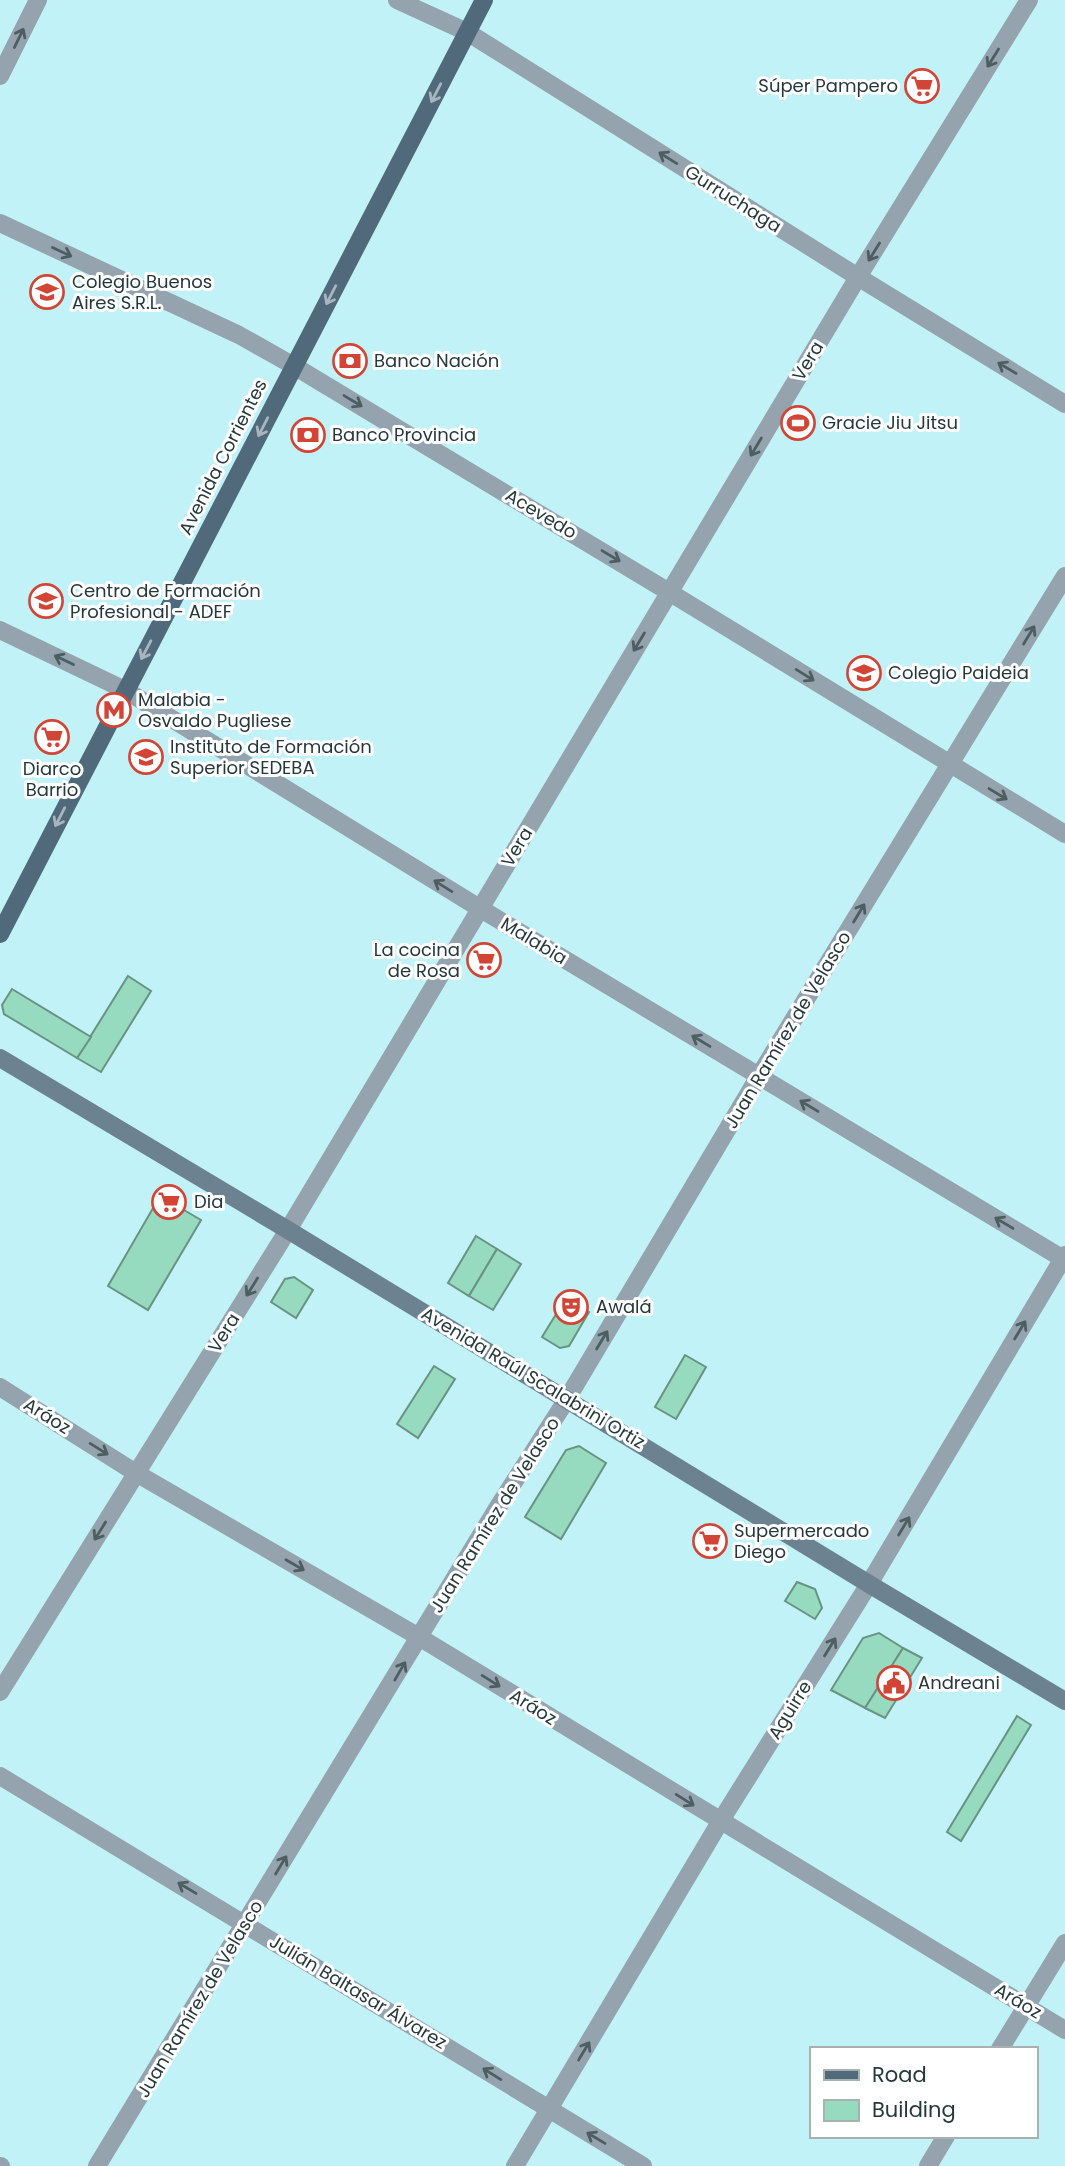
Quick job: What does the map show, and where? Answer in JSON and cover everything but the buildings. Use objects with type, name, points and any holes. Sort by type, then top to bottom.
[{"type":"main road","name":"Avenida Corrientes","points":[[0,934],[484,0]]},
{"type":"main road","name":"Avenida Raúl Scalabrini Ortiz","points":[[0,1058],[1065,1701]]},
{"type":"street","points":[[0,76],[38,0]]},
{"type":"street","name":"Gurruchaga","points":[[397,0],[467,32],[1065,404]]},
{"type":"street","name":"Vera","points":[[0,1692],[288,1230],[858,277],[1029,0]]},
{"type":"street","name":"Acevedo","points":[[0,223],[239,335],[294,366],[1065,834]]},
{"type":"street","name":"Juan Ramírez de Velasco","points":[[97,2166],[567,1399],[1065,576]]},
{"type":"street","name":"Malabia","points":[[0,630],[125,690],[481,909],[1064,1258]]},
{"type":"street","name":"Aguirre","points":[[515,2166],[720,1822],[869,1584],[1064,1258]]},
{"type":"street","name":"Aráoz","points":[[0,1387],[136,1473],[419,1637],[1065,2030]]},
{"type":"street","name":"Julián Baltasar Álvarez","points":[[0,1776],[643,2166]]},
{"type":"street","points":[[1001,2047],[1065,1943]]},
{"type":"street","points":[[928,2166],[945,2138]]},
{"type":"place","name":"Súper Pampero","points":[[922,86]]},
{"type":"place","name":"Colegio Buenos Aires S.R.L.","points":[[47,292]]},
{"type":"place","name":"Banco Nación","points":[[350,361]]},
{"type":"place","name":"Gracie Jiu Jitsu","points":[[798,423]]},
{"type":"place","name":"Banco Provincia","points":[[308,435]]},
{"type":"place","name":"Centro de Formación Profesional - ADEF","points":[[46,601]]},
{"type":"place","name":"Colegio Paideia","points":[[864,673]]},
{"type":"place","name":"Malabia - Osvaldo Pugliese","points":[[114,710]]},
{"type":"place","name":"Diarco Barrio","points":[[52,737]]},
{"type":"place","name":"Instituto de Formación Superior SEDEBA","points":[[146,757]]},
{"type":"place","name":"La cocina de Rosa","points":[[484,960]]},
{"type":"place","name":"Dia","points":[[169,1202]]},
{"type":"place","name":"Awalá","points":[[571,1307]]},
{"type":"place","name":"Supermercado Diego","points":[[710,1541]]},
{"type":"place","name":"Andreani","points":[[894,1683]]}]
